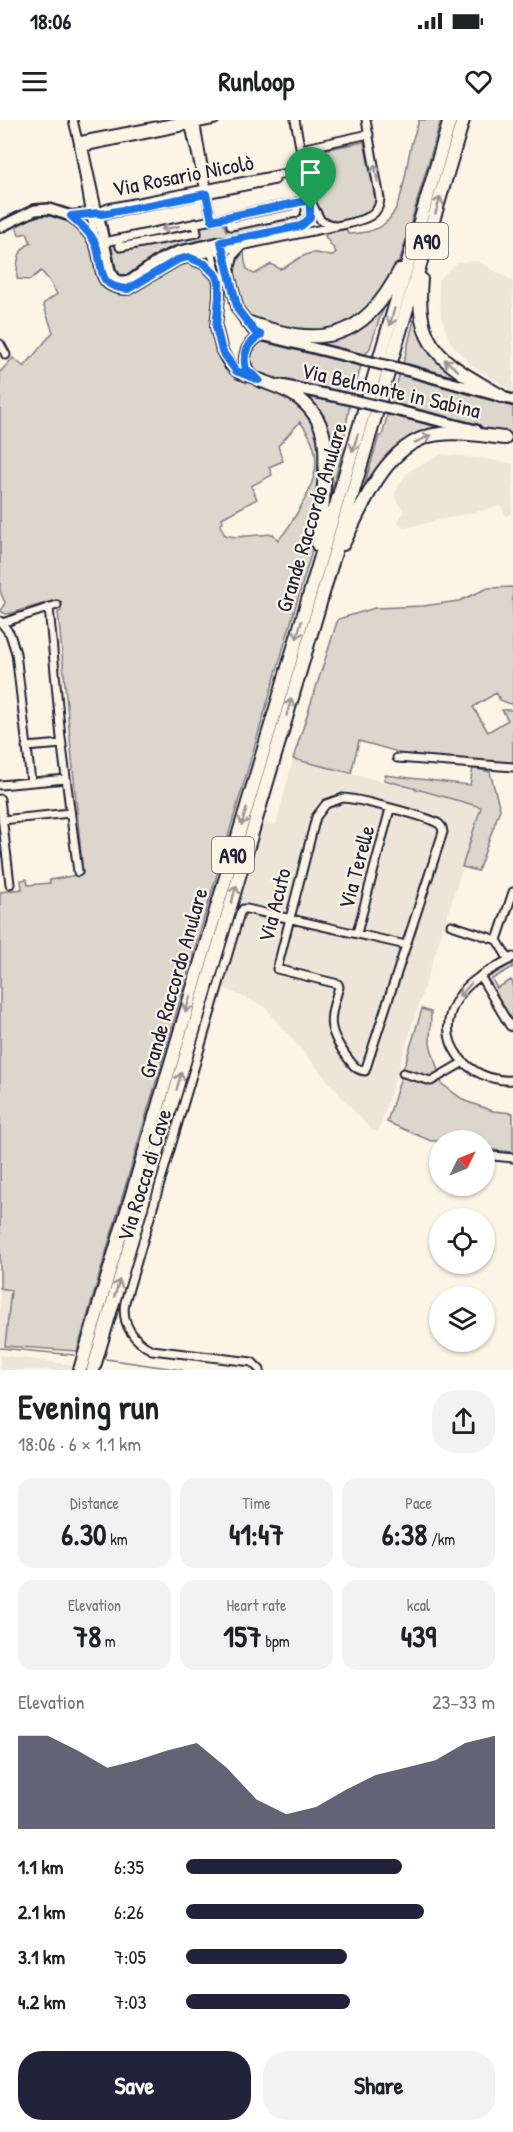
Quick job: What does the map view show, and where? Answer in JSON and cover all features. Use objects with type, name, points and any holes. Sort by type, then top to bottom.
[{"type":"highway","name":"Grande Raccordo Anulare","points":[[87,1369],[384,364],[416,236],[450,120]]},
{"type":"highway","name":"Grande Raccordo Anulare","points":[[384,364],[423,253],[463,120]]},
{"type":"highway","points":[[261,335],[270,333],[324,336],[344,330],[363,320],[373,311],[393,282],[416,236]]},
{"type":"highway","points":[[423,253],[420,308],[429,340],[448,363],[501,396]]},
{"type":"highway","points":[[247,322],[294,335]]},
{"type":"highway","points":[[259,380],[295,395],[302,401],[317,419],[325,437],[324,569]]},
{"type":"highway","points":[[324,569],[384,470],[403,450],[423,438],[440,434],[509,439]]},
{"type":"street","points":[[75,120],[100,244],[103,276],[108,284],[128,289],[161,268],[210,248]]},
{"type":"street","points":[[80,144],[191,122],[215,120]]},
{"type":"street","points":[[118,285],[130,281],[161,259],[177,252],[222,246],[301,226],[310,218],[310,200],[295,120]]},
{"type":"street","points":[[222,246],[243,245],[335,226],[368,218],[376,211],[380,198],[366,120]]},
{"type":"street","points":[[191,122],[212,220]]},
{"type":"street","points":[[301,149],[369,134]]},
{"type":"street","name":"Via Rosario Nicolò","points":[[206,191],[292,171],[303,163]]},
{"type":"street","name":"Via Rosario Nicolò","points":[[94,213],[108,208],[305,175]]},
{"type":"street","points":[[310,200],[321,222],[335,226]]},
{"type":"street","points":[[100,244],[310,200]]},
{"type":"street","points":[[0,227],[35,210],[49,209],[71,216],[100,244]]},
{"type":"street","points":[[71,216],[94,213]]},
{"type":"street","points":[[230,275],[230,263],[243,245]]},
{"type":"street","name":"Via Belmonte in Sabina","points":[[222,246],[238,310],[255,332],[513,400]]},
{"type":"street","points":[[210,248],[217,276]]},
{"type":"street","points":[[188,257],[205,264],[217,276]]},
{"type":"street","name":"Via Belmonte in Sabina","points":[[217,276],[220,289],[216,327],[219,345],[234,369],[242,374],[259,380],[399,411],[509,439]]},
{"type":"street","points":[[259,380],[246,369],[245,356],[249,344],[261,335]]},
{"type":"street","points":[[0,344],[6,355]]},
{"type":"street","points":[[31,782],[16,653],[12,639],[1,622],[53,606],[62,744],[78,872]]},
{"type":"street","points":[[26,747],[62,744]]},
{"type":"street","points":[[397,759],[513,767]]},
{"type":"street","points":[[0,785],[66,779]]},
{"type":"street","name":"Via Acuto","points":[[346,798],[390,809],[441,826],[443,838],[365,1071],[355,1068],[336,1042],[332,1032],[331,1017],[338,984],[277,969],[289,919],[314,821],[320,810],[333,800],[346,798]]},
{"type":"street","points":[[0,799],[10,884]]},
{"type":"street","name":"Via Terelle","points":[[357,933],[390,809]]},
{"type":"street","points":[[3,820],[70,813]]},
{"type":"street","points":[[497,940],[513,891]]},
{"type":"street","name":"Via Rocca di Cave","points":[[260,1370],[252,1362],[166,1353],[147,1348],[127,1326],[124,1313],[125,1302],[240,914],[243,909],[247,909],[406,945]]},
{"type":"street","points":[[451,925],[497,940],[511,959],[480,976],[462,991],[451,1014],[449,1027],[455,1052],[462,1063],[473,1071],[496,1080],[513,1080]]},
{"type":"street","points":[[480,976],[510,1026],[513,1027]]},
{"type":"street","points":[[403,1072],[431,1081],[462,1063]]},
{"type":"street","points":[[495,1156],[513,1158]]},
{"type":"shaded area","points":[[419,120],[441,120],[401,256],[392,278],[368,310],[340,327],[303,333],[249,318],[239,295],[235,275],[236,264],[244,251],[247,268],[255,274],[271,264],[280,269],[308,254],[333,256],[336,252],[325,236],[327,233],[346,229],[348,234],[362,233],[383,225],[396,209],[400,198]]},
{"type":"shaded area","points":[[364,142],[376,202],[374,207],[365,216],[335,222],[326,219],[318,210],[307,155],[312,152]]},
{"type":"shaded area","points":[[43,215],[64,219],[77,226],[86,236],[95,272],[100,282],[117,293],[127,295],[134,293],[163,272],[180,264],[197,265],[205,270],[210,275],[214,289],[211,321],[213,337],[226,365],[239,379],[284,393],[301,404],[316,424],[323,444],[317,522],[311,554],[77,1351],[5,1346],[11,1290],[0,1288],[0,892],[22,889],[21,880],[27,879],[28,885],[50,883],[50,880],[83,874],[58,612],[61,611],[56,600],[12,613],[6,614],[0,611],[5,603],[0,591],[0,372],[13,358],[24,367],[53,332],[43,304],[57,294],[41,271],[30,280],[17,279],[17,263],[20,254],[22,249],[31,243],[27,233],[19,235],[16,226],[25,220]],"holes":[[[300,422],[308,434],[315,456],[313,479],[304,501],[284,534],[278,540],[273,534],[235,537],[225,535],[220,525],[223,522],[222,518],[257,499],[251,486],[272,475],[269,467],[283,461],[278,446]]]},
{"type":"shaded area","points":[[296,216],[299,223],[185,247],[164,254],[127,277],[120,277],[114,272],[109,246],[111,244],[116,244],[118,252],[202,235],[201,227],[223,222],[226,231]]},
{"type":"shaded area","points":[[477,261],[513,281],[513,392],[470,364],[450,342],[441,316],[438,280],[458,262]]},
{"type":"shaded area","points":[[389,297],[370,348],[365,355],[307,343],[307,341],[325,339]]},
{"type":"shaded area","points":[[417,308],[423,332],[478,387],[403,364]]},
{"type":"shaded area","points":[[267,340],[362,362],[353,396],[260,374],[252,365],[251,354],[256,345]]},
{"type":"shaded area","points":[[400,372],[481,395],[513,407],[513,435],[391,405]]},
{"type":"shaded area","points":[[290,389],[350,403],[340,461],[330,496],[328,496],[330,443]]},
{"type":"shaded area","points":[[388,413],[460,430],[407,444],[357,510],[379,436],[382,436]]},
{"type":"shaded area","points":[[442,454],[513,464],[512,513],[506,516],[501,506],[404,528],[400,525],[398,521],[404,512],[396,500],[395,493],[398,486],[409,471]]},
{"type":"shaded area","points":[[513,587],[513,705],[500,700],[496,693],[473,707],[488,732],[508,720],[502,710],[513,710],[513,763],[396,754],[395,751],[359,741],[351,773],[293,759],[338,619],[375,608],[423,606],[459,601],[488,588]]},
{"type":"shaded area","points":[[293,759],[482,807],[378,1132],[372,1130],[354,1111],[264,1006],[216,985],[264,823],[276,825]]},
{"type":"shaded area","points":[[473,768],[490,772],[500,809],[478,871],[462,867],[481,807],[384,780],[385,775],[470,785]]},
{"type":"shaded area","points":[[513,963],[513,967],[492,979],[497,988],[511,980],[513,983],[513,1022],[487,978]]},
{"type":"shaded area","points":[[422,1009],[431,1012],[430,1044],[442,1084],[465,1101],[493,1111],[513,1113],[513,1152],[495,1150],[495,1130],[429,1130],[429,1140],[387,1122]]},
{"type":"shaded area","points":[[0,1288],[11,1290],[5,1346],[0,1346]]},
{"type":"shaded area","points":[[0,1355],[72,1365],[70,1370],[0,1370]]},
{"type":"waterway","points":[[0,1348],[74,1355]]},
{"type":"waterway","points":[[106,1359],[182,1370]]},
{"type":"route","points":[[206,194],[212,220],[310,200],[311,209],[310,218],[301,226],[221,242],[238,310],[255,332],[261,335],[249,344],[245,356],[246,369],[259,380],[234,369],[219,345],[216,321],[220,289],[217,276],[210,268],[188,257],[161,268],[136,286],[128,289],[113,287],[108,284],[100,270],[96,245],[92,237],[71,216],[102,214],[206,194]]}]
